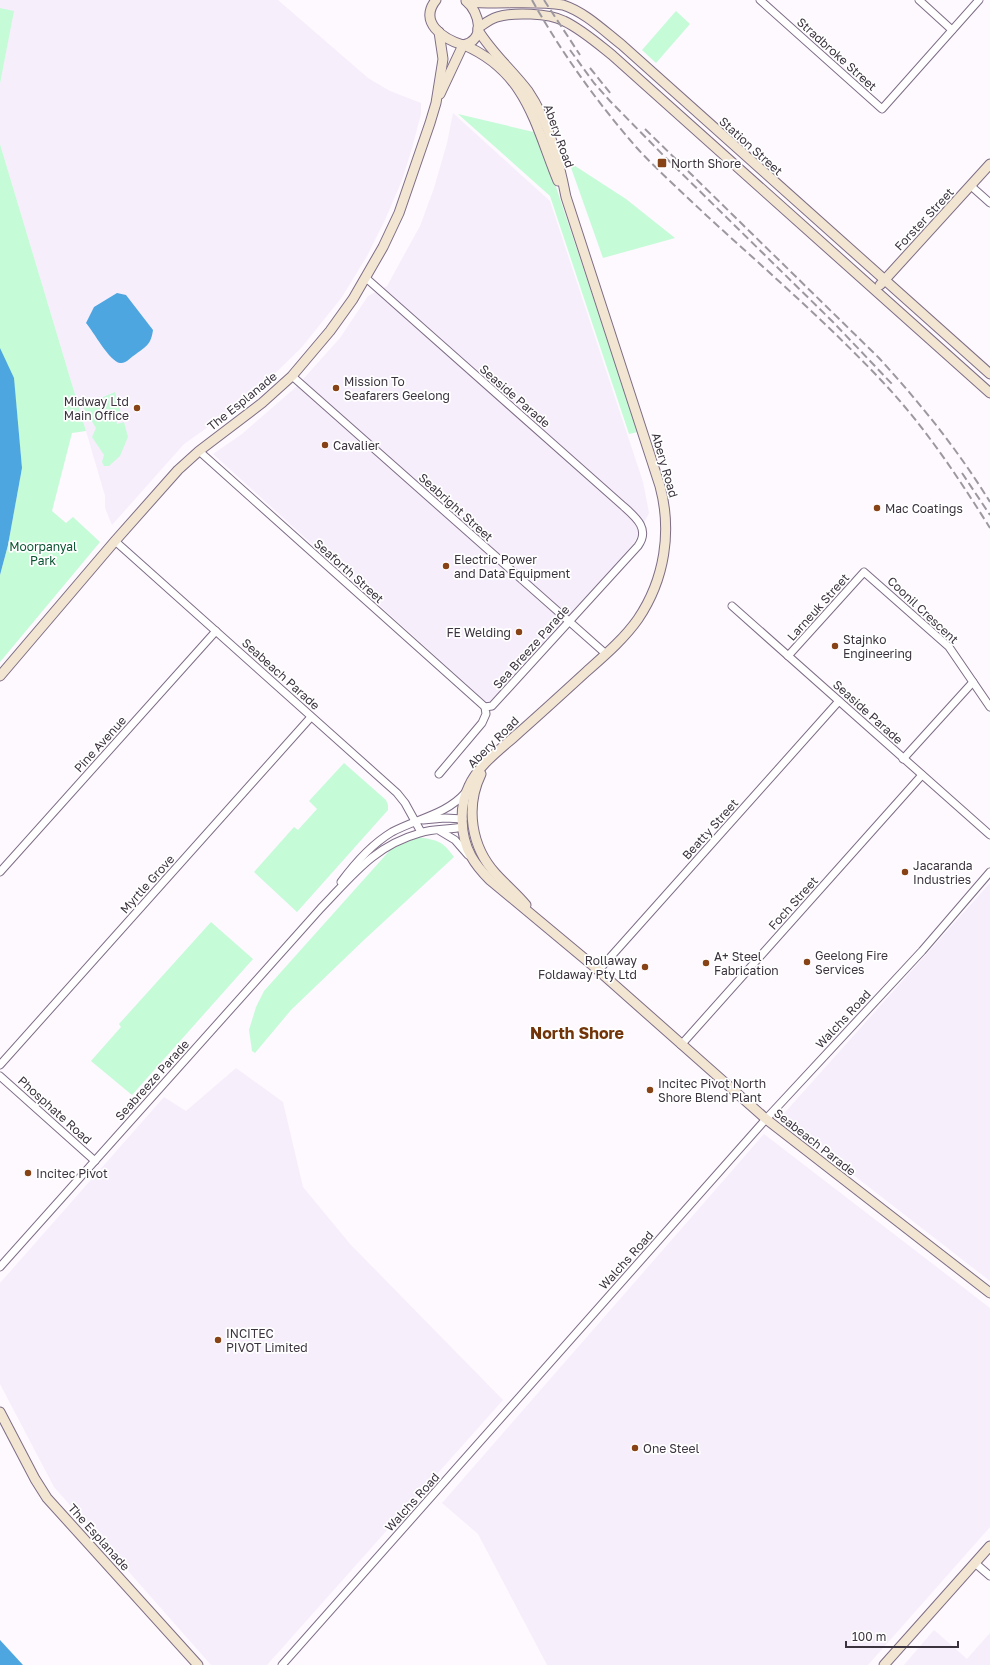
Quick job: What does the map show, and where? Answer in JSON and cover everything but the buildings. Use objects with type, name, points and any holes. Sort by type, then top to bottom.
[{"type":"main road","name":"The Esplanade","points":[[429,0],[431,21],[439,32],[443,48],[443,59],[436,103]]},
{"type":"main road","points":[[430,10],[436,0]]},
{"type":"main road","points":[[466,1],[473,7],[477,15],[478,29]]},
{"type":"main road","name":"Station Street","points":[[466,1],[561,2],[589,20],[622,45],[990,374]]},
{"type":"main road","points":[[561,2],[564,21]]},
{"type":"main road","name":"Station Street","points":[[463,45],[474,38],[478,29],[496,18],[506,15],[547,16],[564,21],[576,28],[612,55],[990,393]]},
{"type":"main road","name":"Abery Road","points":[[463,823],[467,791],[476,774],[606,654],[636,622],[654,590],[660,570],[665,547],[666,513],[658,476],[566,197],[557,159],[537,107],[522,84],[487,44],[478,29]]},
{"type":"main road","name":"Abery Road","points":[[439,32],[448,40],[484,54],[519,90],[535,118],[549,159],[566,197]]},
{"type":"main road","name":"The Esplanade","points":[[0,676],[115,541],[173,476],[199,451],[262,403],[292,376],[330,331],[366,278],[399,213],[415,171],[436,103],[463,45]]},
{"type":"main road","name":"Forster Street","points":[[875,290],[990,164]]},
{"type":"main road","name":"Seabeach Parade","points":[[492,758],[483,770],[476,789],[472,812],[472,824],[478,846],[489,866],[542,922]]},
{"type":"main road","points":[[463,823],[472,824]]},
{"type":"main road","name":"Seabeach Parade","points":[[463,823],[469,852],[479,868],[501,890],[542,922],[766,1119],[990,1293]]},
{"type":"main road","name":"The Esplanade","points":[[0,1412],[35,1479],[48,1498],[198,1665]]},
{"type":"main road","points":[[884,1665],[990,1546]]},
{"type":"street","name":"Stradbroke Street","points":[[760,0],[882,109],[952,30]]},
{"type":"street","points":[[919,0],[952,30],[979,0]]},
{"type":"street","points":[[971,186],[990,203]]},
{"type":"street","name":"Seaside Parade","points":[[366,278],[626,509],[640,522],[643,534]]},
{"type":"street","name":"Seabright Street","points":[[292,376],[568,622],[606,654]]},
{"type":"street","name":"Seaforth Street","points":[[199,451],[485,707]]},
{"type":"street","name":"Sea Breeze Parade","points":[[485,707],[492,706],[638,546],[642,540],[643,534]]},
{"type":"street","name":"Seabeach Parade","points":[[115,541],[397,793],[421,832]]},
{"type":"street","name":"Larneuk Street","points":[[788,656],[864,572]]},
{"type":"street","name":"Coonil Crescent","points":[[864,572],[949,646],[990,707]]},
{"type":"street","name":"Seaside Parade","points":[[732,606],[990,836]]},
{"type":"street","name":"Pine Avenue","points":[[0,872],[216,631]]},
{"type":"street","points":[[904,759],[973,682]]},
{"type":"street","name":"Beatty Street","points":[[598,971],[839,701]]},
{"type":"street","points":[[439,774],[482,723],[486,714],[485,707]]},
{"type":"street","name":"Myrtle Grove","points":[[0,1065],[311,717]]},
{"type":"street","name":"Foch Street","points":[[681,1045],[922,775]]},
{"type":"street","name":"Seabreeze Parade","points":[[321,908],[353,866],[373,847],[393,832],[451,806],[467,791]]},
{"type":"street","name":"Seabreeze Parade","points":[[415,821],[445,818],[463,823]]},
{"type":"street","name":"Seabreeze Parade","points":[[0,1267],[321,908],[376,853],[390,844],[421,832],[463,823]]},
{"type":"street","points":[[434,830],[448,834],[479,868]]},
{"type":"street","name":"Walchs Road","points":[[282,1665],[766,1119],[922,952],[990,872]]},
{"type":"street","name":"Phosphate Road","points":[[0,1076],[95,1161]]},
{"type":"street","points":[[975,1563],[990,1576]]},
{"type":"shaded area","points":[[0,0],[278,0],[368,78],[390,91],[421,103],[421,114],[402,180],[385,220],[367,256],[342,297],[302,347],[253,395],[184,444],[112,525],[105,508],[105,496],[0,144],[0,84],[12,19],[0,12]]},
{"type":"shaded area","points":[[453,113],[550,201],[643,482],[649,513],[634,543],[495,700],[486,702],[213,454],[242,434],[296,387],[340,338],[368,296],[387,286],[420,226],[434,188],[447,143]]},
{"type":"shaded area","points":[[990,883],[990,1281],[780,1118]]},
{"type":"shaded area","points":[[236,1068],[283,1102],[303,1187],[350,1244],[503,1400],[267,1665],[211,1665],[54,1487],[0,1384],[0,1283],[164,1097],[186,1111]]},
{"type":"shaded area","points":[[764,1134],[990,1308],[990,1527],[868,1665],[547,1665],[478,1534],[442,1503]]},
{"type":"shaded area","points":[[934,1630],[967,1659],[990,1633],[990,1665],[904,1665]]},
{"type":"green space","points":[[0,8],[14,11],[0,84]]},
{"type":"green space","points":[[676,11],[690,24],[656,63],[642,50]]},
{"type":"green space","points":[[458,114],[538,133],[638,432],[629,434],[550,196]]},
{"type":"green space","name":"Moorpanyal Park","points":[[0,144],[86,431],[72,433],[52,511],[66,523],[73,517],[100,542],[0,662],[0,575],[8,545],[22,468],[14,384],[0,351]]},
{"type":"green space","points":[[569,162],[626,199],[675,238],[603,258]]},
{"type":"green space","points":[[115,392],[121,413],[115,415],[117,424],[124,422],[128,437],[120,456],[109,466],[104,466],[102,462],[104,455],[92,437],[96,428],[83,407],[84,405]]},
{"type":"green space","points":[[344,763],[386,800],[388,810],[297,912],[254,872],[294,827],[298,830],[317,809],[309,801]]},
{"type":"green space","points":[[419,837],[431,839],[443,844],[454,857],[291,1010],[255,1053],[252,1051],[249,1030],[256,1007],[264,991],[391,849]]},
{"type":"green space","points":[[211,922],[253,959],[132,1095],[91,1061],[121,1027],[119,1024]]},
{"type":"water","points":[[117,293],[126,295],[153,330],[148,344],[122,363],[111,357],[86,323],[94,307]]},
{"type":"water","points":[[0,348],[14,378],[22,468],[8,545],[0,575]]},
{"type":"water","points":[[0,1640],[23,1665],[0,1665]]},
{"type":"railway","points":[[532,0],[555,39],[580,76],[636,147],[707,216],[816,316],[895,395],[938,450],[990,528]]},
{"type":"railway","points":[[544,0],[580,55]]},
{"type":"railway","points":[[570,50],[594,83],[610,101],[833,322],[892,384]]},
{"type":"railway","points":[[590,68],[611,94]]},
{"type":"railway","points":[[645,129],[879,358],[938,427],[990,502]]},
{"type":"railway","points":[[962,473],[990,515]]},
{"type":"place","name":"North Shore","points":[[662,163]]},
{"type":"place","name":"Mission To Seafarers Geelong","points":[[336,388]]},
{"type":"place","name":"Midway Ltd Main Office","points":[[137,408]]},
{"type":"place","name":"Cavalier","points":[[325,445]]},
{"type":"place","name":"Mac Coatings","points":[[877,508]]},
{"type":"place","name":"Electric Power and Data Equipment","points":[[446,566]]},
{"type":"place","name":"FE Welding","points":[[519,632]]},
{"type":"place","name":"Stajnko Engineering","points":[[835,646]]},
{"type":"place","name":"Jacaranda Industries","points":[[905,872]]},
{"type":"place","name":"Geelong Fire Services","points":[[807,962]]},
{"type":"place","name":"A+ Steel Fabrication","points":[[706,963]]},
{"type":"place","name":"Rollaway Foldaway Pty Ltd","points":[[645,967]]},
{"type":"place","name":"Incitec Pivot North Shore Blend Plant","points":[[650,1090]]},
{"type":"place","name":"Incitec Pivot","points":[[28,1173]]},
{"type":"place","name":"INCITEC PIVOT Limited","points":[[218,1340]]},
{"type":"place","name":"One Steel","points":[[635,1448]]},
{"type":"district","name":"North Shore","points":[[577,1033]]}]
